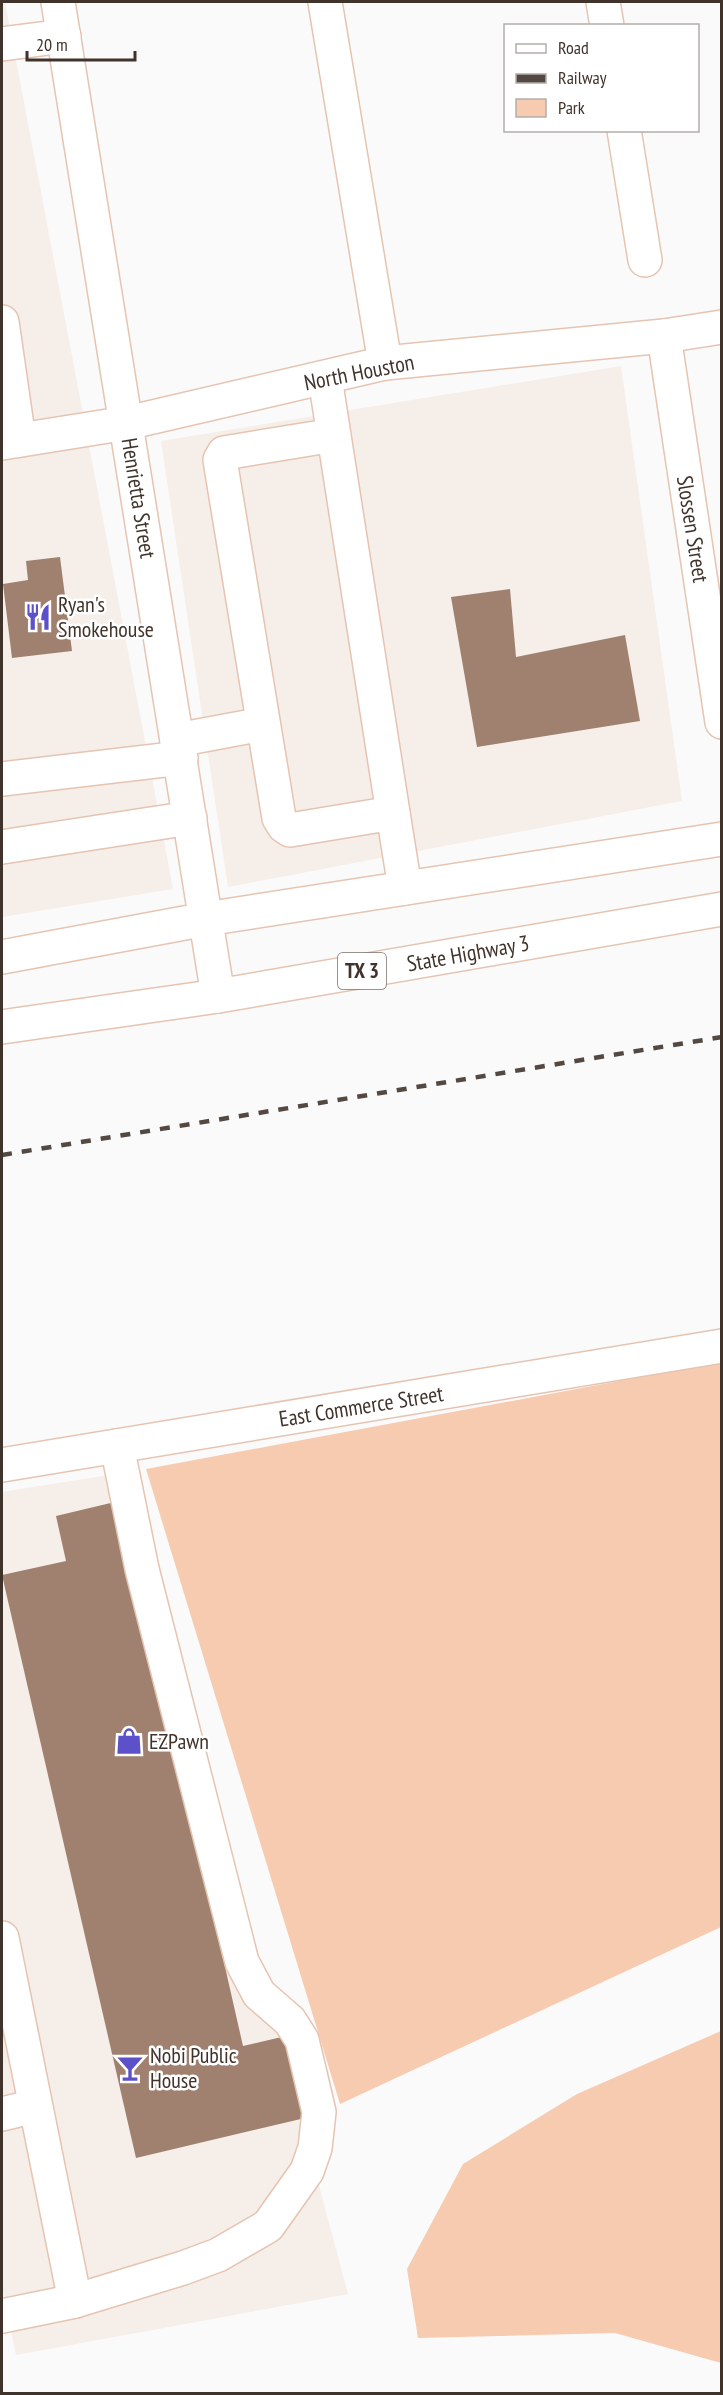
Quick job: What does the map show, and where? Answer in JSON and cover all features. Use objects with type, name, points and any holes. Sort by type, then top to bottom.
[{"type":"street","name":"Henrietta Street","points":[[58,2],[218,996]]},
{"type":"street","points":[[325,2],[385,363]]},
{"type":"street","points":[[603,2],[607,24]]},
{"type":"street","points":[[2,44],[64,36]]},
{"type":"street","points":[[624,132],[645,260]]},
{"type":"street","points":[[2,322],[10,442]]},
{"type":"street","name":"North Houston","points":[[10,442],[127,423],[385,363],[664,336],[722,327]]},
{"type":"street","name":"Slossen Street","points":[[664,336],[722,722]]},
{"type":"street","points":[[325,378],[405,888]]},
{"type":"street","points":[[334,435],[224,453],[220,460],[279,818],[290,830],[393,813]]},
{"type":"street","points":[[2,779],[179,749],[263,724]]},
{"type":"street","points":[[2,847],[190,818]]},
{"type":"street","points":[[2,957],[206,919],[722,839]]},
{"type":"street","name":"State Highway 3","points":[[2,1028],[218,996],[722,909]]},
{"type":"street","name":"East Commerce Street","points":[[2,1465],[722,1347]]},
{"type":"street","points":[[2,2316],[75,2301],[218,2255],[268,2226],[307,2171],[315,2148],[319,2112],[302,2040],[290,2021],[259,1994],[242,1962],[142,1569],[117,1446]]},
{"type":"street","points":[[2,1938],[75,2301]]},
{"type":"street","points":[[2,2114],[35,2106]]},
{"type":"shaded area","points":[[2,2],[5,2],[173,889],[2,917]]},
{"type":"shaded area","points":[[621,366],[682,801],[228,887],[161,441]]},
{"type":"shaded area","points":[[128,1472],[348,2294],[16,2355],[2,2288],[2,1492]]},
{"type":"green space","points":[[721,1362],[721,1927],[340,2104],[146,1469]]},
{"type":"green space","points":[[721,2031],[721,2363],[615,2333],[418,2338],[407,2269],[463,2164],[577,2094]]},
{"type":"building","name":"Ryan's Smokehouse","points":[[60,557],[72,651],[12,658],[3,584],[28,580],[26,561]]},
{"type":"building","points":[[510,589],[516,657],[625,635],[640,721],[477,747],[451,597]]},
{"type":"building","points":[[119,1501],[243,2046],[286,2036],[305,2118],[136,2158],[2,1575],[66,1561],[56,1516]]},
{"type":"railway","points":[[2,1155],[722,1037]]},
{"type":"place","name":"Ryan's Smokehouse","points":[[38,617]]},
{"type":"place","name":"EZPawn","points":[[129,1741]]},
{"type":"place","name":"Nobi Public House","points":[[130,2068]]}]
